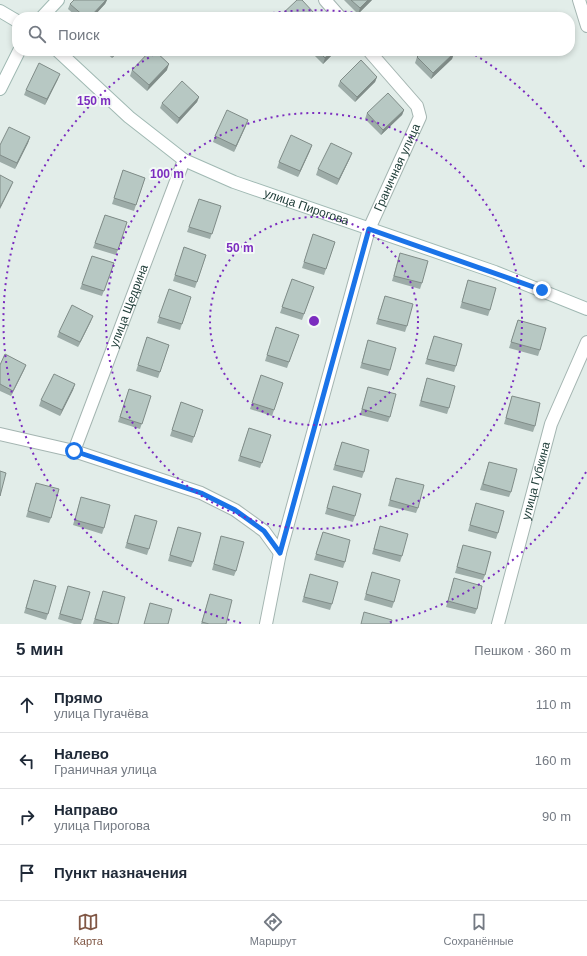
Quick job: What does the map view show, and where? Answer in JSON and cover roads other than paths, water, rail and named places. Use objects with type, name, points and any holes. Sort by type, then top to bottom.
[{"type":"street","points":[[47,12],[58,0]]},
{"type":"street","points":[[325,0],[336,12]]},
{"type":"street","points":[[579,0],[587,26]]},
{"type":"street","points":[[0,11],[12,18]]},
{"type":"street","points":[[0,89],[16,56]]},
{"type":"street","name":"улица Пирогова","points":[[63,56],[129,117],[184,160],[234,182],[495,272],[587,309]]},
{"type":"street","name":"Граничная улица","points":[[266,624],[280,553],[369,229],[420,117],[417,106],[373,56]]},
{"type":"street","name":"улица Щедрина","points":[[74,451],[184,160]]},
{"type":"street","name":"улица Губкина","points":[[498,624],[552,424],[587,342]]},
{"type":"street","points":[[0,434],[74,451],[201,493],[235,510],[264,531],[280,553]]}]
